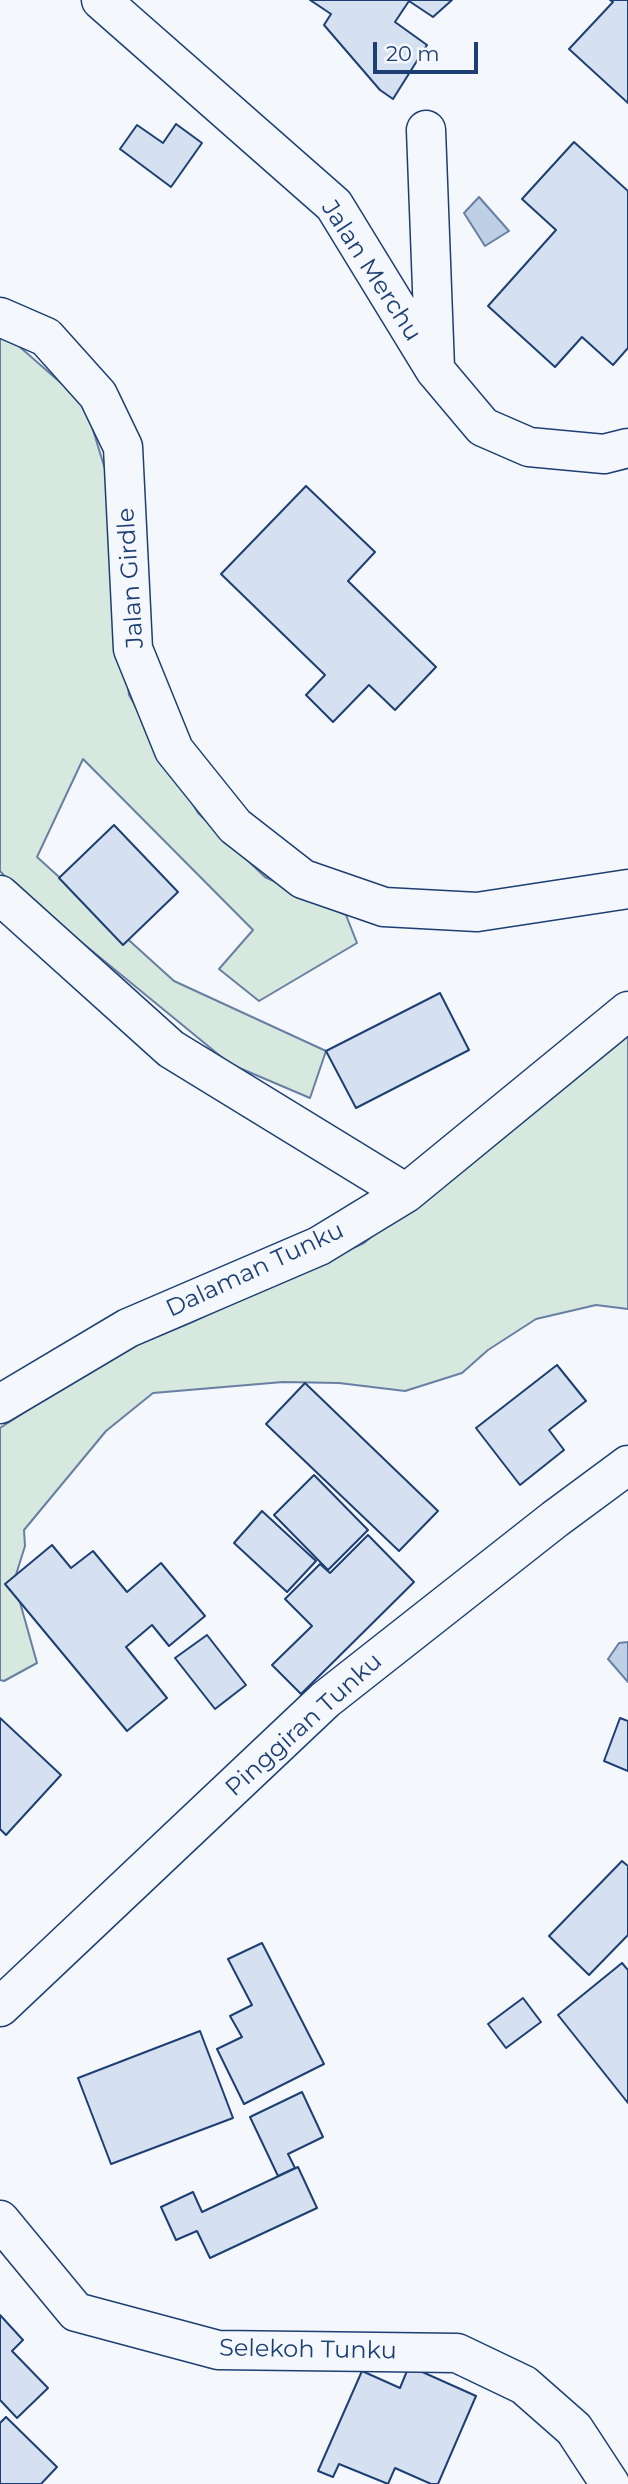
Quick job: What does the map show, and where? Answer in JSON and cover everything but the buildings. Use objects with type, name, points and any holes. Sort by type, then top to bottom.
[{"type":"street","name":"Jalan Merchu","points":[[101,0],[334,205],[435,370],[483,427],[529,447],[604,454],[628,448]]},
{"type":"street","points":[[426,130],[435,370]]},
{"type":"street","name":"Jalan Girdle","points":[[0,317],[46,337],[98,395],[123,447],[133,649],[174,750],[235,826],[303,879],[384,907],[477,912],[628,889]]},
{"type":"street","points":[[0,895],[171,1049],[406,1192]]},
{"type":"street","name":"Dalaman Tunku","points":[[0,1404],[128,1328],[320,1246],[406,1192],[628,1011]]},
{"type":"street","name":"Pinggiran Tunku","points":[[0,2007],[325,1700],[628,1465]]},
{"type":"street","name":"Selekoh Tunku","points":[[0,2220],[76,2312],[218,2350],[457,2353],[523,2385],[574,2429],[610,2484]]},
{"type":"shaded area","points":[[0,333],[5,334],[85,404],[105,469],[129,695],[198,813],[265,877],[346,915],[357,943],[259,1001],[219,969],[253,930],[83,759],[37,857],[174,981],[326,1051],[310,1098],[230,1064],[14,887],[0,871]]},
{"type":"shaded area","points":[[628,1032],[628,1309],[596,1305],[536,1319],[488,1350],[462,1373],[405,1391],[339,1383],[283,1382],[153,1393],[106,1431],[24,1530],[25,1546],[14,1581],[37,1663],[4,1681],[0,1680],[0,1428],[111,1356],[364,1243],[520,1115]]},
{"type":"water","points":[[479,197],[509,231],[485,246],[464,213]]},
{"type":"water","points":[[628,1642],[628,1682],[608,1659],[619,1643]]}]
